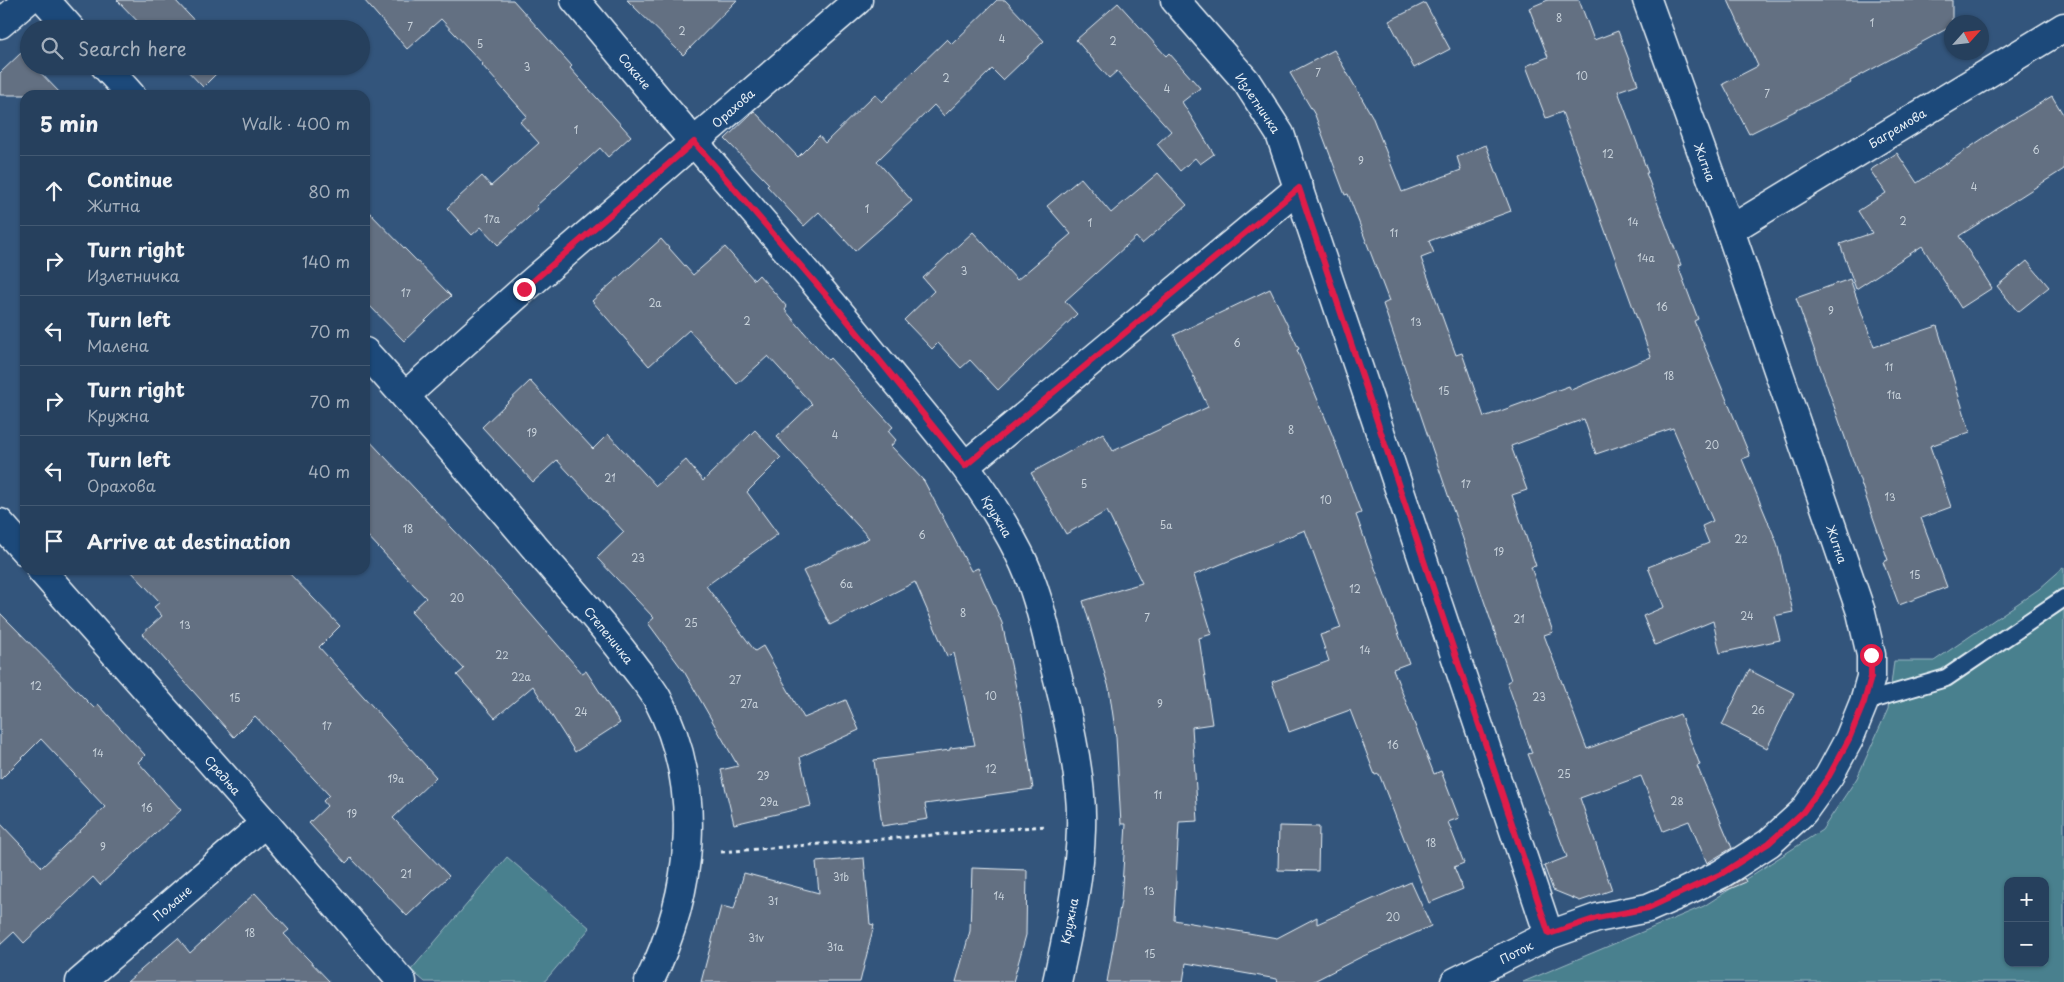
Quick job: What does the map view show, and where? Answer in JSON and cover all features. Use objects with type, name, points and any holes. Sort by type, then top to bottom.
[{"type":"street","points":[[0,24],[28,0]]},
{"type":"street","points":[[45,0],[63,20]]},
{"type":"street","name":"Сокаче","points":[[575,0],[694,142]]},
{"type":"street","name":"Орахова","points":[[405,396],[858,0]]},
{"type":"street","name":"Излетничка","points":[[1175,0],[1246,80],[1280,134],[1549,934]]},
{"type":"street","name":"Житна","points":[[1549,934],[1597,918],[1648,908],[1721,874],[1769,843],[1803,812],[1829,776],[1849,739],[1864,702],[1871,677],[1871,655],[1861,612],[1730,230],[1646,0]]},
{"type":"street","name":"Багремова","points":[[1730,230],[2064,27]]},
{"type":"street","points":[[113,75],[127,90]]},
{"type":"street","name":"Кружна","points":[[694,142],[838,309],[965,466],[993,507],[1020,555],[1039,605],[1070,735],[1077,773],[1082,824],[1076,883],[1057,982]]},
{"type":"street","points":[[965,466],[1299,188]]},
{"type":"street","name":"Степеничка","points":[[370,358],[614,640],[656,697],[672,730],[682,767],[688,813],[688,855],[680,900],[667,942],[649,982]]},
{"type":"street","points":[[2,530],[20,546]]},
{"type":"street","name":"Средња","points":[[45,575],[265,823],[402,982]]},
{"type":"street","name":"Пољане","points":[[80,982],[265,823]]},
{"type":"street","name":"Поток","points":[[1455,982],[1549,934]]},
{"type":"lane","points":[[1864,702],[1946,678],[2064,598]]},
{"type":"path","points":[[688,855],[1082,824]]},
{"type":"green space","points":[[2064,567],[2064,982],[1523,982],[1704,906],[1822,830],[1857,778],[1888,709],[1894,661],[1934,661],[2039,589]]},
{"type":"green space","points":[[507,857],[590,928],[544,982],[425,982],[411,970]]},
{"type":"building","points":[[117,0],[175,0],[194,20],[136,20]]},
{"type":"building","points":[[364,0],[513,0],[572,66],[570,68],[631,136],[608,157],[600,148],[536,206],[538,209],[498,245],[481,227],[472,235],[447,208],[482,176],[491,186],[539,143],[520,122],[527,116],[483,64],[441,19],[407,49]]},
{"type":"building","points":[[627,0],[737,0],[683,55]]},
{"type":"building","points":[[997,0],[1005,0],[1044,41],[1003,80],[992,69],[944,116],[934,105],[877,161],[912,201],[855,251],[819,212],[804,226],[767,186],[769,184],[725,139],[754,111],[798,157],[819,136],[825,143],[875,94],[882,102],[947,39],[952,44]]},
{"type":"building","points":[[1548,0],[1579,0],[1594,40],[1618,31],[1638,84],[1618,91],[1648,173],[1646,173],[1681,265],[1678,266],[1698,319],[1694,321],[1750,456],[1742,459],[1777,543],[1793,612],[1774,616],[1780,640],[1720,653],[1713,621],[1655,645],[1643,616],[1664,607],[1648,567],[1709,543],[1702,526],[1713,521],[1673,428],[1596,454],[1584,419],[1511,446],[1527,490],[1512,495],[1536,566],[1531,567],[1553,632],[1544,635],[1587,749],[1680,714],[1700,765],[1697,766],[1732,848],[1707,863],[1689,821],[1663,831],[1641,776],[1580,798],[1612,890],[1580,901],[1553,890],[1544,866],[1567,857],[1528,754],[1532,753],[1507,682],[1511,680],[1383,304],[1389,301],[1348,194],[1345,195],[1315,115],[1290,73],[1334,50],[1372,116],[1402,192],[1461,170],[1457,157],[1486,145],[1511,211],[1429,241],[1434,253],[1421,258],[1456,355],[1462,353],[1484,417],[1569,386],[1571,390],[1651,357],[1562,112],[1546,118],[1526,66],[1548,57],[1529,8]]},
{"type":"building","points":[[1728,0],[1952,0],[1952,15],[1944,15],[1944,30],[1850,81],[1851,83],[1749,134],[1723,84],[1758,66]]},
{"type":"building","points":[[1118,3],[1166,56],[1169,53],[1200,88],[1182,102],[1214,154],[1200,164],[1195,158],[1180,171],[1157,144],[1171,131],[1117,71],[1109,78],[1076,40]]},
{"type":"building","points":[[1425,3],[1450,49],[1414,68],[1389,21]]},
{"type":"building","points":[[20,54],[20,75],[43,75],[57,90],[20,90],[20,95],[0,95],[0,73]]},
{"type":"building","points":[[192,75],[215,75],[203,87]]},
{"type":"building","points":[[2052,96],[2064,116],[2064,169],[1959,236],[1992,288],[1961,308],[1922,246],[1856,289],[1840,244],[1872,233],[1858,211],[1886,193],[1870,170],[1897,153],[1917,183],[1997,129]]},
{"type":"building","points":[[1158,173],[1187,205],[1142,244],[1136,237],[1065,301],[1077,314],[998,390],[970,360],[961,368],[938,343],[932,349],[904,320],[934,291],[923,278],[973,232],[1017,280],[1071,234],[1047,206],[1081,178],[1111,213]]},
{"type":"building","points":[[370,213],[451,296],[404,341],[370,306]]},
{"type":"building","points":[[661,239],[693,275],[725,247],[754,280],[759,275],[787,307],[785,310],[828,360],[830,358],[893,427],[888,431],[896,440],[891,446],[924,481],[971,571],[978,568],[1002,623],[1022,715],[1033,789],[925,804],[928,819],[882,826],[874,760],[975,745],[954,653],[947,656],[915,582],[830,625],[803,571],[869,538],[777,437],[812,404],[768,356],[737,384],[689,330],[649,366],[592,301]]},
{"type":"building","points":[[2027,261],[2049,287],[2018,312],[1997,286]]},
{"type":"building","points":[[1850,279],[1874,347],[1937,326],[1970,432],[1930,446],[1951,507],[1921,518],[1947,587],[1899,605],[1883,562],[1888,560],[1796,298]]},
{"type":"building","points":[[1270,289],[1299,349],[1297,350],[1332,434],[1361,513],[1356,515],[1409,663],[1393,669],[1434,774],[1441,771],[1459,818],[1448,822],[1464,863],[1454,867],[1463,889],[1429,903],[1379,774],[1375,775],[1350,710],[1289,732],[1272,682],[1329,661],[1320,635],[1341,628],[1305,530],[1194,575],[1212,634],[1199,638],[1212,724],[1192,727],[1198,821],[1179,822],[1174,920],[1277,938],[1317,917],[1317,924],[1411,882],[1431,926],[1359,958],[1312,982],[1278,982],[1277,979],[1186,963],[1183,982],[1107,982],[1121,901],[1126,824],[1121,824],[1116,737],[1109,688],[1083,601],[1142,583],[1107,511],[1066,534],[1031,473],[1103,433],[1113,451],[1208,407],[1174,335]]},
{"type":"building","points":[[530,381],[593,449],[608,434],[656,486],[686,460],[703,481],[755,430],[781,458],[747,492],[778,534],[706,586],[755,651],[763,646],[804,718],[846,700],[859,730],[800,757],[811,806],[734,824],[721,770],[738,766],[685,673],[648,623],[654,618],[597,558],[624,532],[557,460],[533,482],[482,427]]},
{"type":"building","points":[[370,441],[503,582],[582,673],[586,671],[620,723],[575,752],[533,686],[495,718],[457,675],[464,669],[411,612],[426,598],[370,538]]},
{"type":"building","points":[[135,575],[291,575],[340,626],[319,647],[436,777],[393,818],[449,876],[407,916],[351,858],[346,863],[309,823],[327,806],[323,801],[329,795],[255,716],[234,737],[142,634],[162,616],[154,607],[160,602]]},
{"type":"building","points":[[0,613],[94,708],[98,704],[145,755],[138,762],[181,810],[100,885],[93,877],[24,943],[14,932],[0,945],[0,823],[42,867],[105,807],[41,739],[0,780]]},
{"type":"building","points":[[1749,670],[1794,693],[1767,748],[1722,725]]},
{"type":"building","points":[[1279,826],[1319,827],[1318,871],[1278,870]]},
{"type":"building","points":[[864,858],[870,924],[874,925],[860,982],[701,982],[721,906],[734,909],[744,873],[819,893],[816,862]]},
{"type":"building","points":[[972,868],[1027,870],[1026,935],[1013,982],[956,982],[970,931]]},
{"type":"building","points":[[1744,878],[1746,882],[1720,893],[1720,892]]},
{"type":"building","points":[[255,893],[289,930],[284,934],[330,982],[127,982],[178,938],[190,953]]},
{"type":"route","points":[[524,289],[694,142],[838,309],[965,466],[1299,188],[1549,934],[1597,918],[1648,908],[1721,874],[1769,843],[1803,812],[1829,776],[1849,739],[1864,702],[1871,677],[1871,655]]}]
